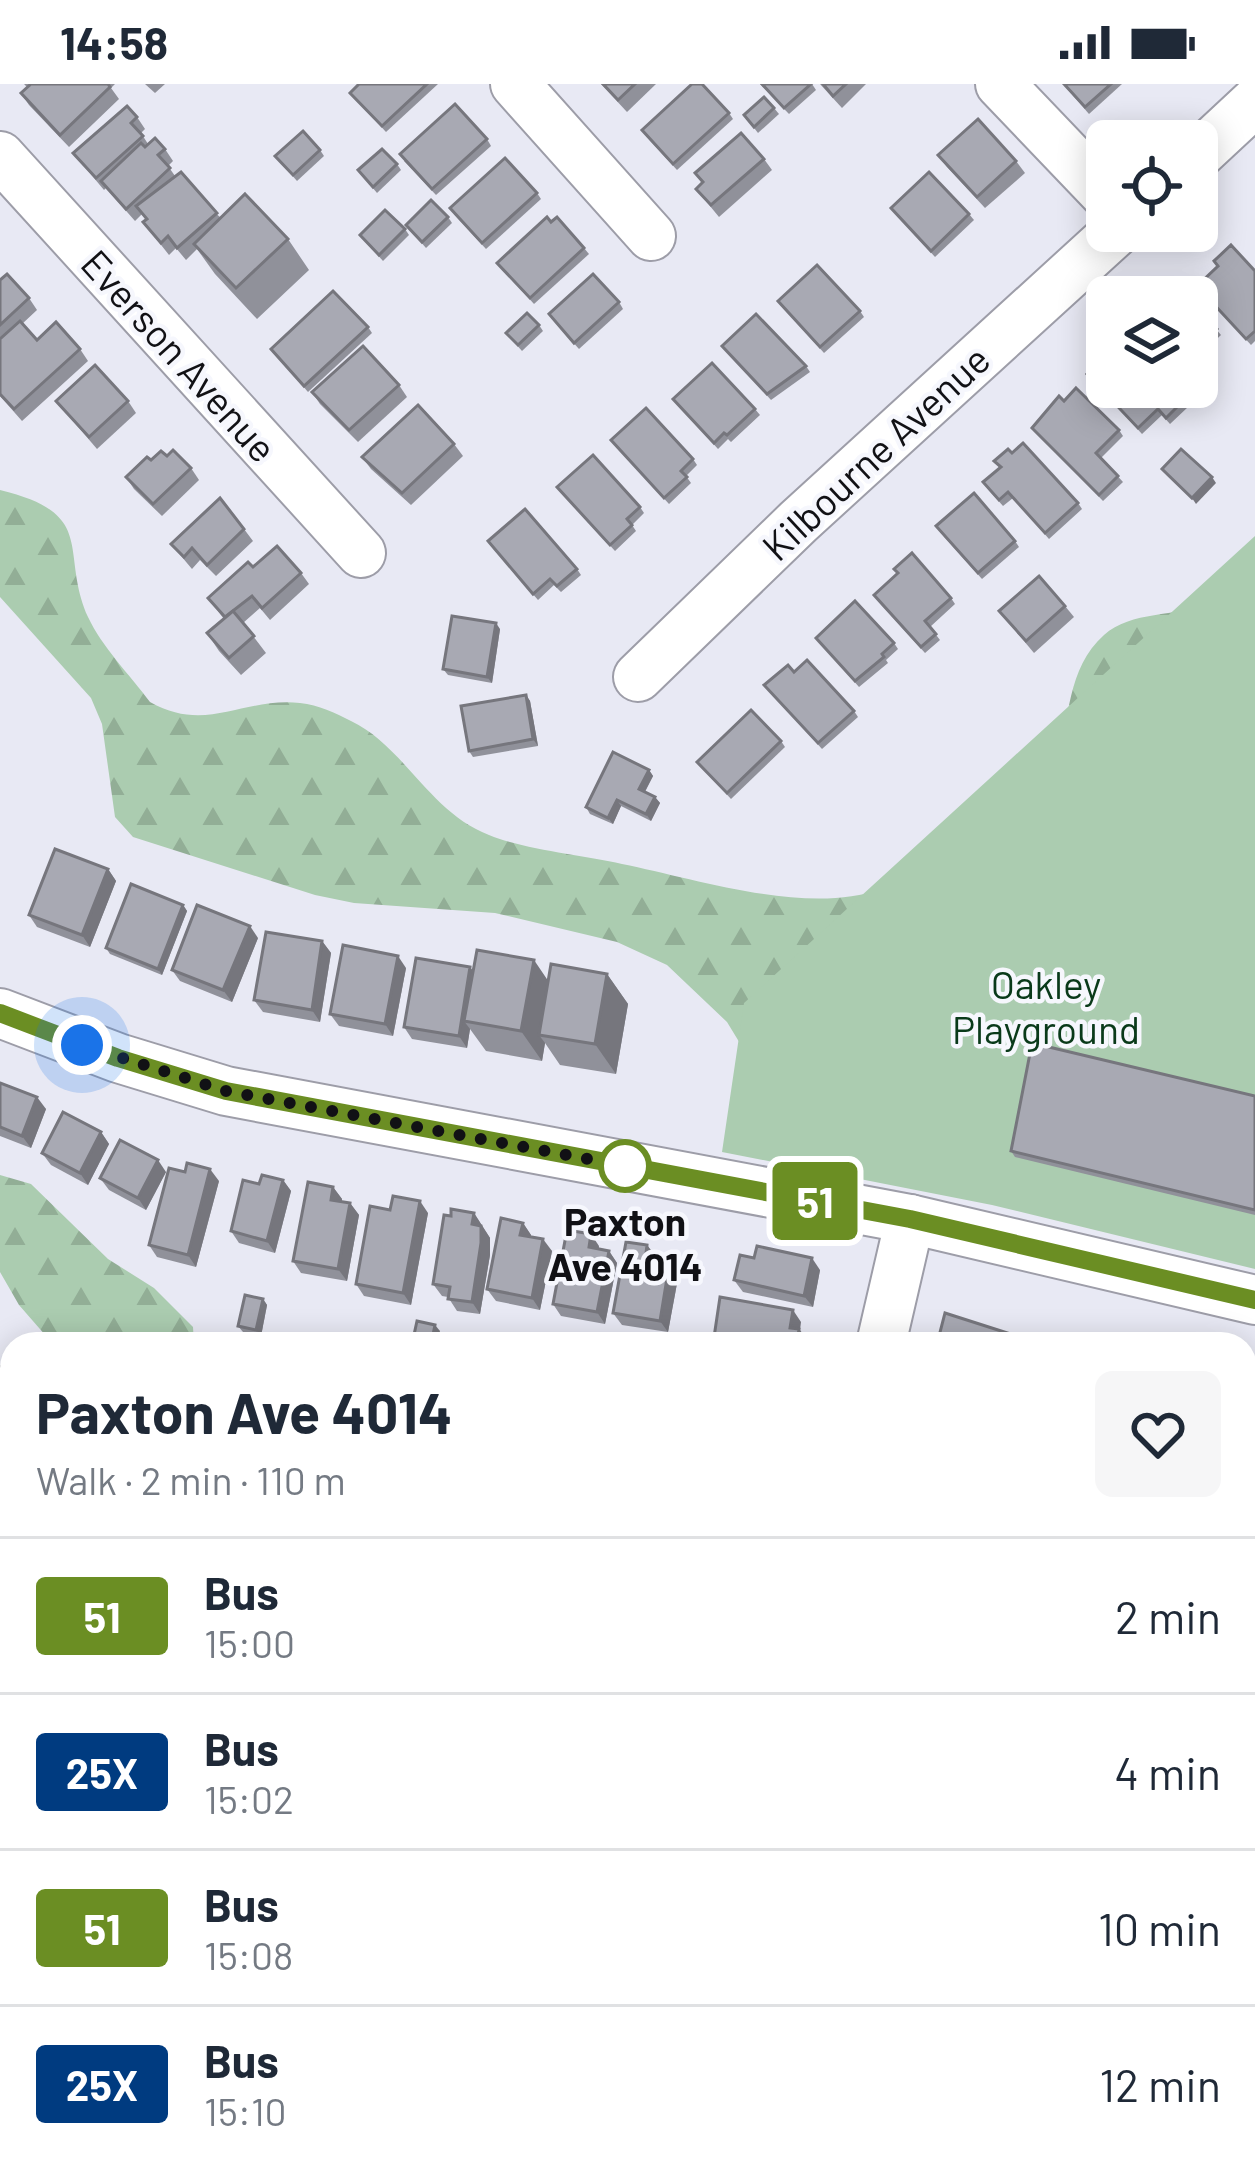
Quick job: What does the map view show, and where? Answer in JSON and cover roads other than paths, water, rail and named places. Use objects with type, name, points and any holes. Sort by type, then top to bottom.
[{"type":"street","points":[[515,84],[651,236]]},
{"type":"street","points":[[1000,84],[1086,174]]},
{"type":"street","points":[[1218,136],[1255,102]]},
{"type":"street","name":"Everson Avenue","points":[[0,156],[361,553]]},
{"type":"street","name":"Kilbourne Avenue","points":[[638,677],[797,522],[1094,252]]},
{"type":"street","points":[[0,1013],[118,1058],[226,1091],[910,1219],[1255,1300]]},
{"type":"street","points":[[883,1332],[910,1219]]},
{"type":"place","name":"Paxton Ave 4014","points":[[625,1166]]},
{"type":"park label","name":"Oakley Playground","points":[[1046,1006]]}]
